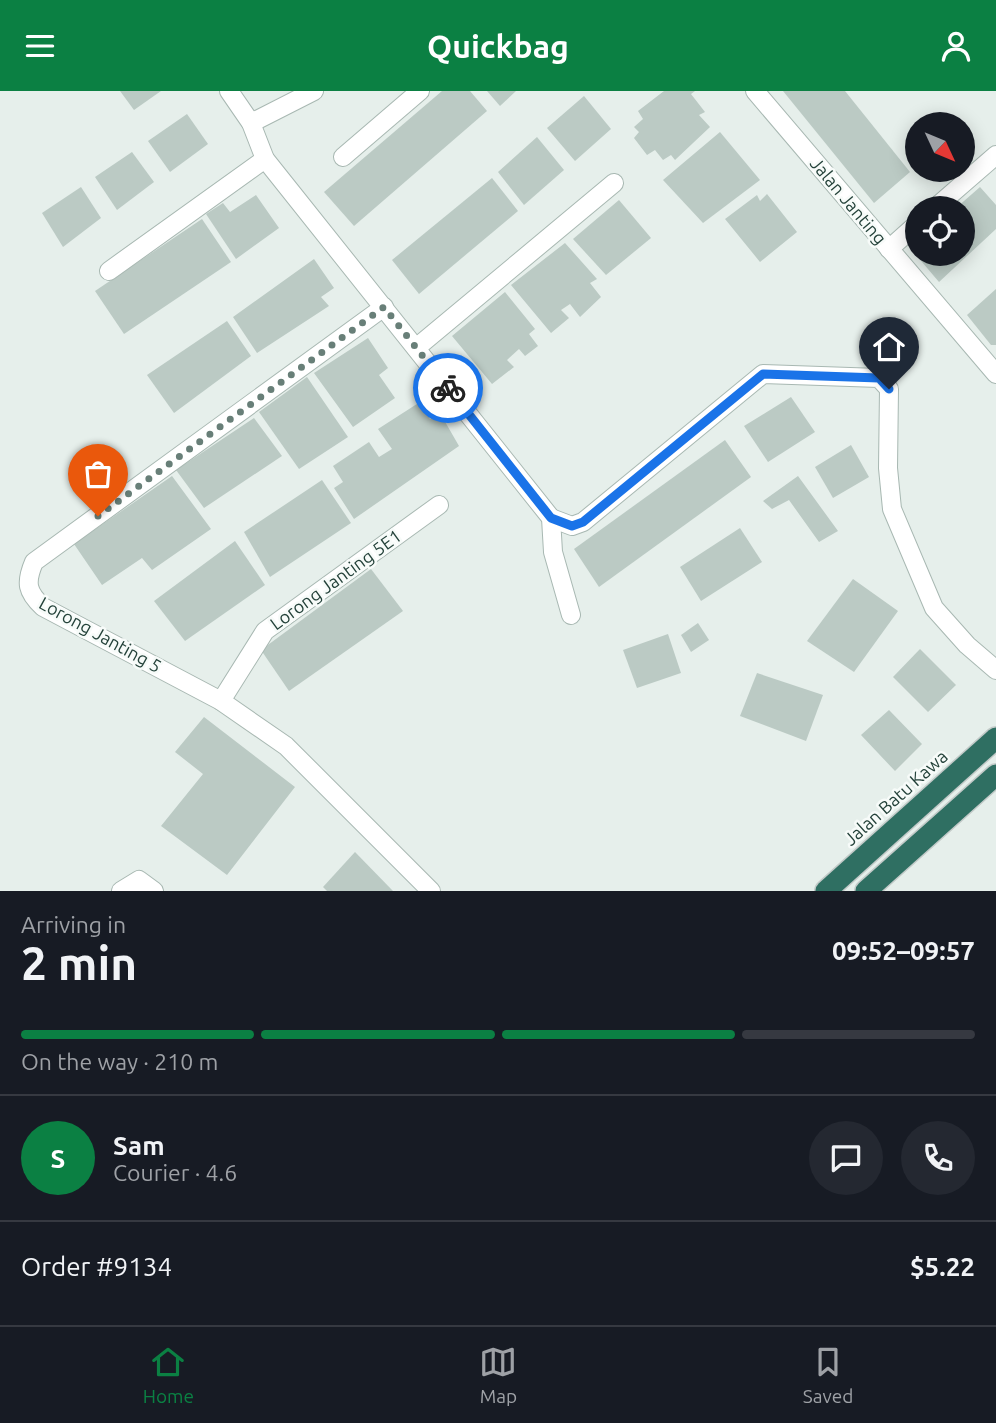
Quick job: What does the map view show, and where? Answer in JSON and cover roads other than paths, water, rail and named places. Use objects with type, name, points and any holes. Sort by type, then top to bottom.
[{"type":"highway","name":"Jalan Batu Kawa","points":[[826,891],[996,738]]},
{"type":"highway","points":[[866,891],[996,775]]},
{"type":"street","points":[[229,91],[251,123],[265,159],[551,518],[572,526],[583,522],[763,374],[879,378],[889,389],[888,468],[892,509],[934,608],[967,645],[996,670]]},
{"type":"street","points":[[251,123],[314,91]]},
{"type":"street","points":[[343,157],[420,91]]},
{"type":"street","name":"Jalan Janting","points":[[755,91],[996,374]]},
{"type":"street","points":[[949,196],[996,155]]},
{"type":"street","points":[[109,271],[265,159]]},
{"type":"street","points":[[416,348],[614,183]]},
{"type":"street","points":[[888,249],[905,234]]},
{"type":"street","name":"Lorong Janting 5","points":[[384,307],[34,562],[28,576],[30,595],[43,607],[221,701],[286,746],[430,891]]},
{"type":"street","name":"Lorong Janting 5E1","points":[[221,701],[265,632],[439,505]]},
{"type":"street","points":[[551,518],[554,552],[571,615]]},
{"type":"street","points":[[121,891],[139,880],[153,891]]}]
